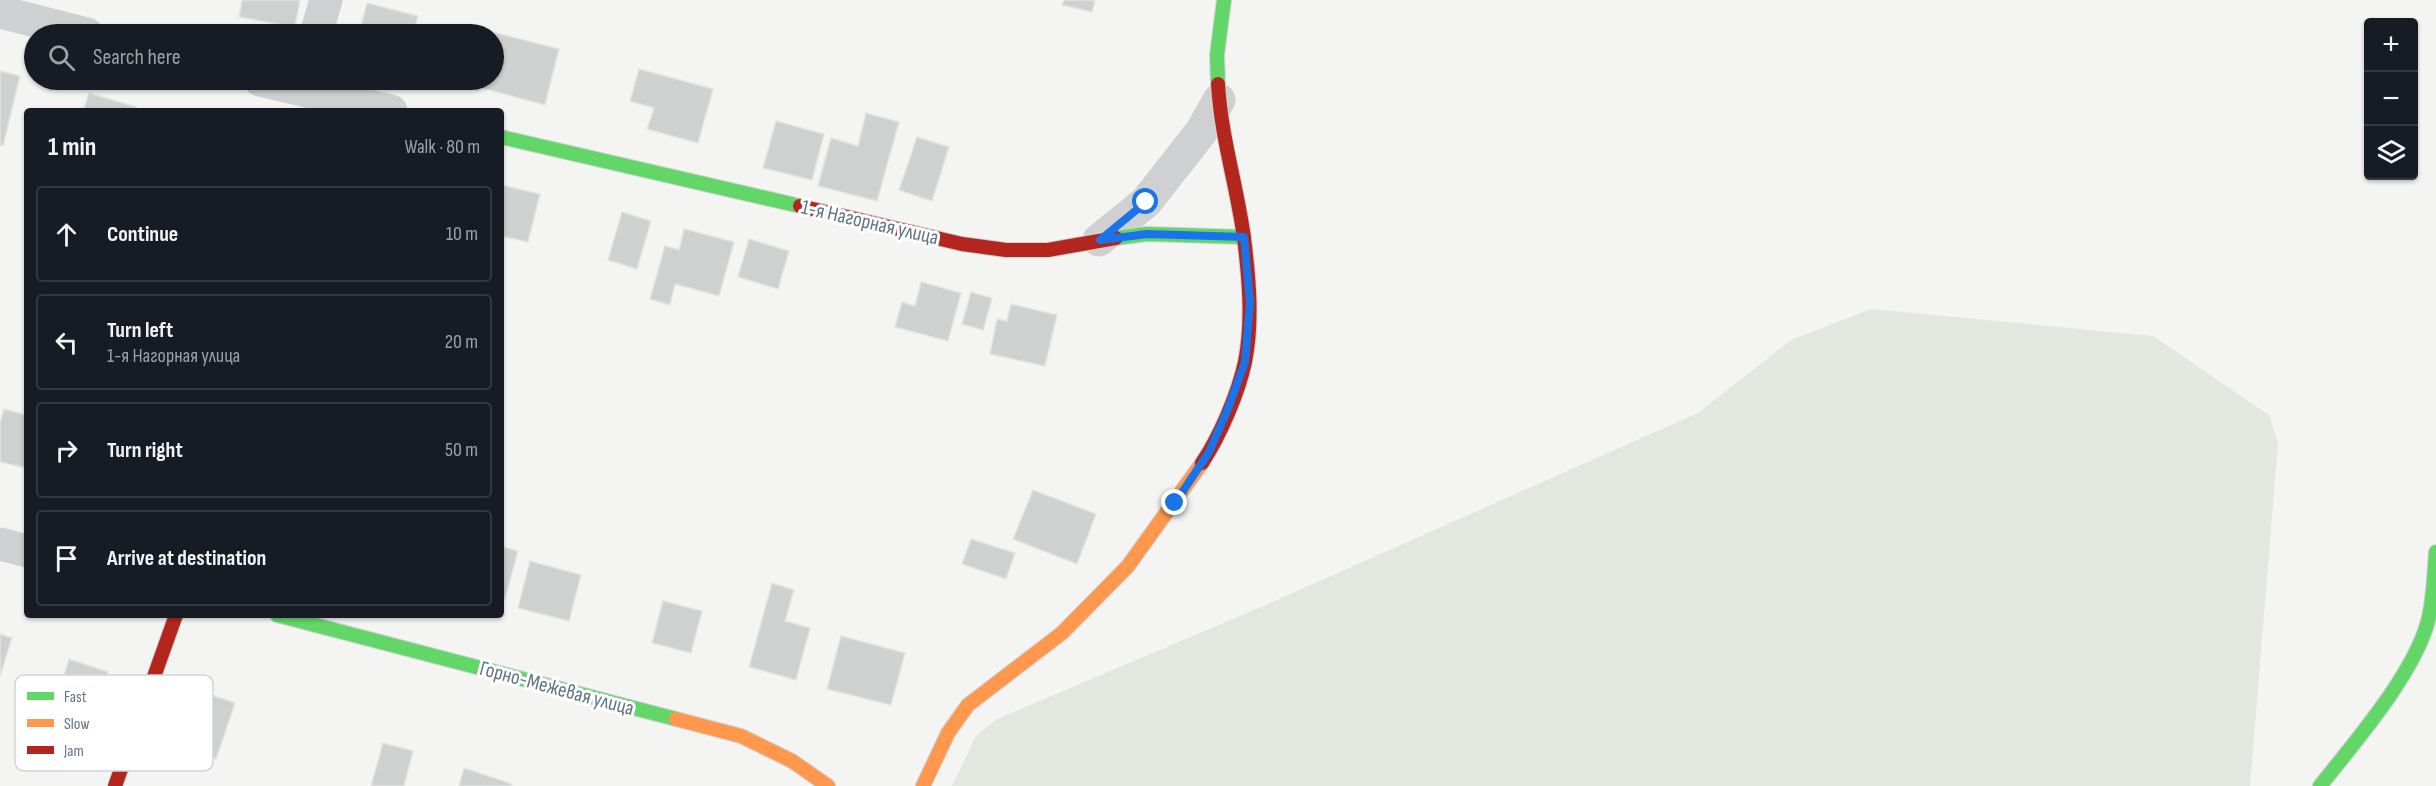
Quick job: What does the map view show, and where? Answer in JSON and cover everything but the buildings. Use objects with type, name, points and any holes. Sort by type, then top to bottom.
[{"type":"street","points":[[319,24],[326,0]]},
{"type":"street","points":[[923,786],[948,733],[968,705],[1062,633],[1128,566],[1175,503],[1209,452],[1228,409],[1245,362],[1250,303],[1244,237],[1220,116],[1218,55],[1224,0]]},
{"type":"street","points":[[0,12],[47,24]]},
{"type":"street","points":[[299,93],[376,108]]},
{"type":"street","points":[[1100,240],[1146,202],[1201,132],[1219,100]]},
{"type":"street","name":"1-я Нагорная улица","points":[[504,138],[962,244],[1006,250],[1048,250],[1147,234],[1244,237]]},
{"type":"street","points":[[0,544],[24,550]]},
{"type":"street","points":[[2319,786],[2358,738],[2394,686],[2426,627],[2436,552]]},
{"type":"street","points":[[156,675],[176,618]]},
{"type":"street","name":"Горно-Межевая улица","points":[[289,618],[741,736],[792,761],[828,786]]},
{"type":"street","points":[[116,786],[121,771]]},
{"type":"shaded area","points":[[1871,309],[2153,336],[2269,415],[2278,443],[2250,786],[952,786],[976,736],[997,719],[1261,607],[1698,413],[1791,340]]},
{"type":"traffic: fast","points":[[1218,84],[1217,55],[1224,0]]},
{"type":"traffic: fast","points":[[504,138],[800,206]]},
{"type":"traffic: fast","points":[[1116,238],[1147,234],[1244,237]]},
{"type":"traffic: fast","points":[[2320,786],[2382,707],[2421,642],[2432,604],[2436,552]]},
{"type":"traffic: fast","points":[[289,618],[676,719]]},
{"type":"traffic: slow","points":[[923,786],[948,733],[968,705],[1062,633],[1128,566],[1202,463]]},
{"type":"traffic: slow","points":[[676,719],[741,736],[792,761],[828,786]]},
{"type":"traffic: jam","points":[[1202,463],[1222,428],[1238,387],[1245,362],[1250,316],[1244,238],[1222,123],[1218,84]]},
{"type":"traffic: jam","points":[[800,206],[962,244],[1006,250],[1048,250],[1116,238]]},
{"type":"traffic: jam","points":[[155,675],[175,618]]},
{"type":"traffic: jam","points":[[115,786],[120,771]]},
{"type":"route","points":[[1146,202],[1100,240],[1147,234],[1244,237],[1250,303],[1245,362],[1209,452],[1175,503]]}]
